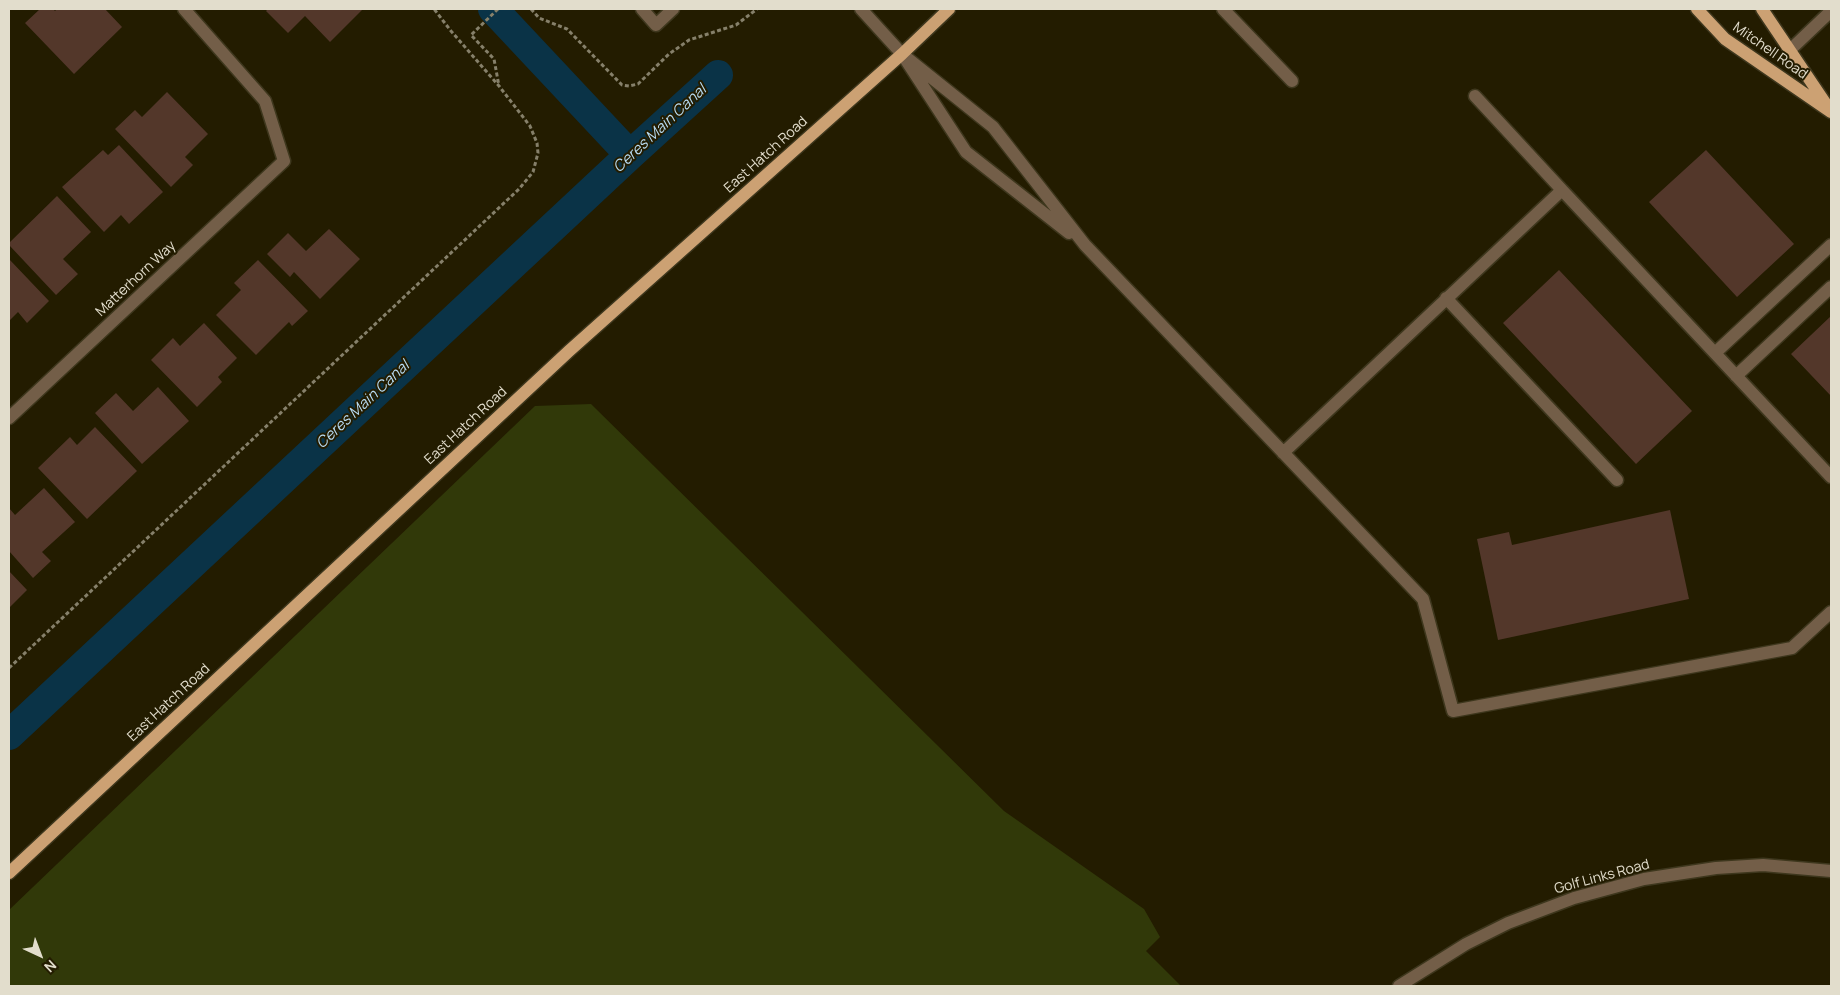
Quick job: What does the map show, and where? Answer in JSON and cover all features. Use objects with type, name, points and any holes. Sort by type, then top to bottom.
[{"type":"main road","name":"East Hatch Road","points":[[9,873],[569,351],[902,54],[949,9]]},
{"type":"main road","name":"Mitchell Road","points":[[1696,9],[1725,39],[1831,112]]},
{"type":"main road","name":"Mitchell Road","points":[[1762,9],[1831,112]]},
{"type":"street","name":"Matterhorn Way","points":[[9,418],[284,161],[266,101],[184,9]]},
{"type":"street","points":[[642,9],[656,25],[673,9]]},
{"type":"street","points":[[861,9],[902,54],[993,127],[1084,245],[1423,599],[1453,711],[1792,648],[1831,612]]},
{"type":"street","points":[[1223,9],[1292,80]]},
{"type":"street","points":[[1790,50],[1831,11]]},
{"type":"street","points":[[902,54],[966,152],[1084,245]]},
{"type":"street","points":[[1475,96],[1831,477]]},
{"type":"street","points":[[1283,452],[1562,190]]},
{"type":"street","points":[[1715,353],[1831,245]]},
{"type":"street","points":[[1736,376],[1831,287]]},
{"type":"street","points":[[1446,298],[1617,480]]},
{"type":"street","name":"Golf Links Road","points":[[1400,986],[1466,944],[1508,923],[1574,898],[1644,879],[1716,868],[1763,865],[1831,871]]},
{"type":"path","points":[[9,668],[528,180],[536,164],[538,153],[534,134],[530,126],[499,86],[450,32],[434,9]]},
{"type":"path","points":[[498,9],[471,36],[494,60],[499,86]]},
{"type":"path","points":[[530,9],[539,18],[567,29],[622,84],[629,86],[638,84],[688,40],[736,25],[756,9]]},
{"type":"green space","points":[[591,404],[1004,811],[1144,909],[1160,937],[1146,951],[1181,986],[9,986],[9,910],[535,406]]},
{"type":"building","points":[[40,9],[53,9],[55,11],[57,9],[105,9],[122,27],[74,74],[25,23]]},
{"type":"building","points":[[268,9],[363,9],[330,42],[305,16],[288,33],[266,11]]},
{"type":"building","points":[[167,92],[208,134],[185,157],[193,165],[171,187],[115,129],[135,110],[142,117]]},
{"type":"building","points":[[119,145],[163,192],[129,224],[121,215],[104,232],[62,187],[103,150],[108,155]]},
{"type":"building","points":[[1706,150],[1794,244],[1737,297],[1649,202]]},
{"type":"building","points":[[57,196],[91,232],[63,259],[78,274],[56,295],[9,243]]},
{"type":"building","points":[[329,229],[360,259],[320,299],[294,272],[290,277],[267,254],[288,233],[306,251]]},
{"type":"building","points":[[9,259],[49,301],[27,323],[18,312],[9,321]]},
{"type":"building","points":[[258,260],[308,311],[292,326],[289,322],[256,355],[216,315],[241,290],[234,283]]},
{"type":"building","points":[[1559,270],[1692,411],[1636,464],[1503,323]]},
{"type":"building","points":[[1831,316],[1831,396],[1791,354]]},
{"type":"building","points":[[204,323],[237,358],[218,377],[222,382],[197,407],[151,360],[173,338],[180,346]]},
{"type":"building","points":[[158,387],[189,421],[142,464],[95,413],[116,393],[133,411]]},
{"type":"building","points":[[95,427],[137,471],[87,519],[38,468],[70,437],[77,445]]},
{"type":"building","points":[[44,488],[75,522],[42,552],[51,561],[33,578],[9,551],[9,508],[15,515]]},
{"type":"building","points":[[1670,510],[1689,599],[1498,640],[1477,539],[1509,532],[1512,545]]},
{"type":"building","points":[[9,571],[27,590],[9,608]]},
{"type":"waterway","points":[[493,9],[630,155]]},
{"type":"waterway","name":"Ceres Main Canal","points":[[9,735],[718,75]]}]
